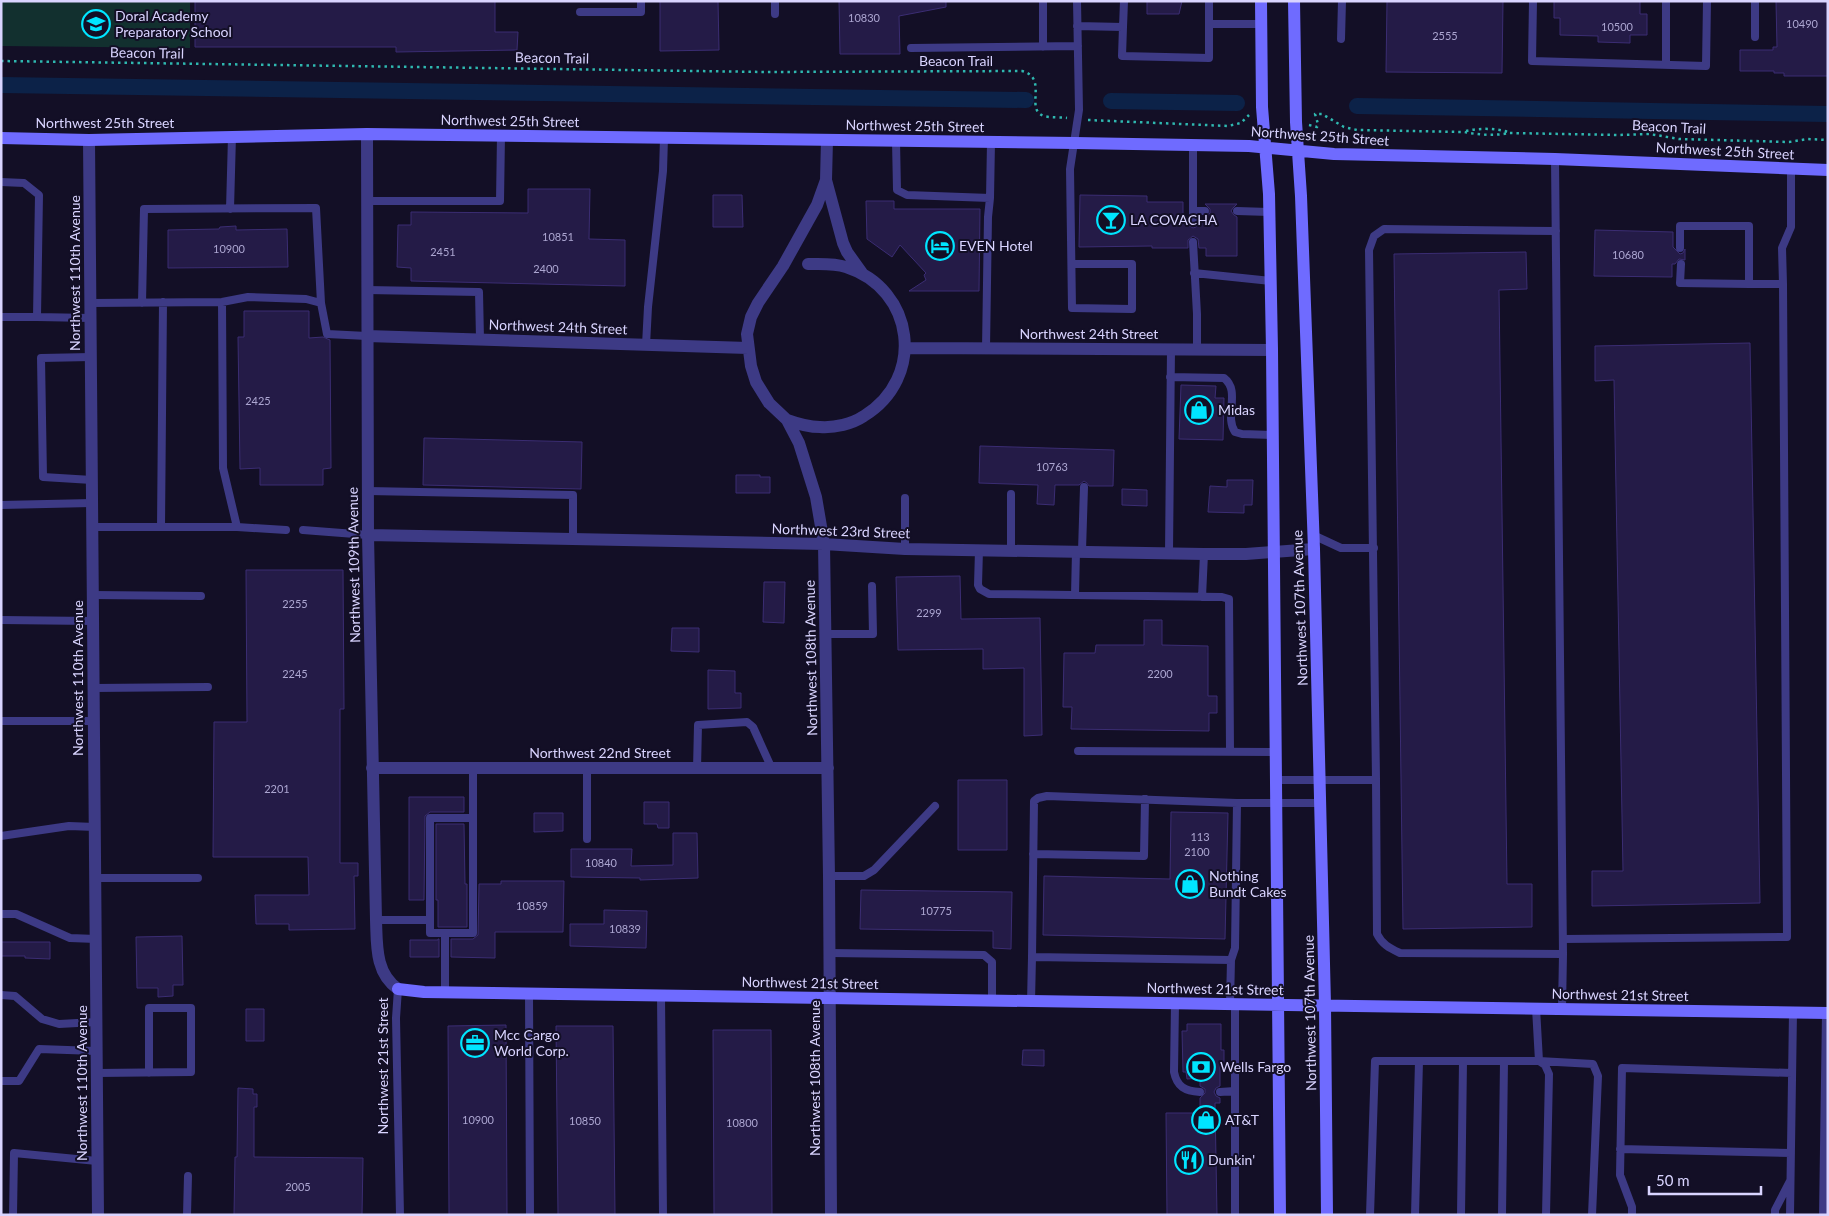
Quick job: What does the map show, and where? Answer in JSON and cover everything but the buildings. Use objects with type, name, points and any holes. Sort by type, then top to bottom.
[{"type":"main road","name":"Northwest 107th Avenue","points":[[1262,1],[1262,107],[1267,148],[1270,212],[1280,1215]]},
{"type":"main road","name":"Northwest 107th Avenue","points":[[1294,1],[1295,94],[1301,196],[1314,535],[1325,1005],[1327,1215]]},
{"type":"main road","name":"Northwest 25th Street","points":[[1,138],[89,140],[367,134],[1193,145],[1249,146],[1334,154],[1555,158],[1828,170]]},
{"type":"main road","name":"Northwest 21st Street","points":[[398,989],[415,992],[1827,1013]]},
{"type":"street","name":"Northwest 109th Avenue","points":[[367,134],[368,535],[376,920],[378,952],[382,968],[390,981],[398,989]]},
{"type":"street","name":"Northwest 110th Avenue","points":[[89,140],[98,1215]]},
{"type":"street","name":"Northwest 108th Avenue","points":[[827,140],[826,180],[817,205],[783,266],[758,303],[751,317],[747,334],[751,366],[756,382],[769,403],[787,420],[799,443],[816,497],[824,544],[830,876],[831,1215]]},
{"type":"street","points":[[826,180],[843,243],[862,273]]},
{"type":"street","points":[[787,420],[804,426],[822,428],[840,426],[858,420],[886,398],[896,383],[902,366],[905,348],[904,330],[898,313],[890,297],[877,283],[862,273],[845,266],[826,263],[808,264]]},
{"type":"street","name":"Northwest 24th Street","points":[[367,336],[748,348]]},
{"type":"street","name":"Northwest 24th Street","points":[[905,348],[1272,350]]},
{"type":"street","name":"Northwest 23rd Street","points":[[368,535],[1204,554],[1246,554],[1314,549]]},
{"type":"street","name":"Northwest 22nd Street","points":[[372,768],[828,768]]},
{"type":"lane","points":[[580,12],[641,12],[641,1]]},
{"type":"lane","points":[[775,1],[775,14]]},
{"type":"lane","points":[[1043,1],[1043,47]]},
{"type":"lane","points":[[1072,264],[1132,264],[1132,309],[1072,308],[1070,169],[1079,110],[1077,1]]},
{"type":"lane","points":[[1124,1],[1122,56],[1209,58],[1209,1]]},
{"type":"lane","points":[[1341,39],[1342,1]]},
{"type":"lane","points":[[1533,1],[1532,61],[1706,66],[1707,1]]},
{"type":"lane","points":[[1666,1],[1666,64]]},
{"type":"lane","points":[[1755,1],[1755,37]]},
{"type":"lane","points":[[1209,24],[1262,24]]},
{"type":"lane","points":[[1077,26],[1123,27]]},
{"type":"lane","points":[[911,48],[1078,46]]},
{"type":"lane","points":[[367,201],[500,201],[501,135]]},
{"type":"lane","points":[[230,209],[232,136]]},
{"type":"lane","points":[[646,345],[648,307],[663,172],[664,138]]},
{"type":"lane","points":[[896,141],[897,190],[907,195],[990,198]]},
{"type":"lane","points":[[986,349],[991,142]]},
{"type":"lane","points":[[1193,145],[1193,222]]},
{"type":"lane","points":[[1555,158],[1563,939],[1562,1009]]},
{"type":"lane","points":[[1563,939],[1788,937],[1782,248],[1792,227],[1791,169]]},
{"type":"lane","points":[[1,182],[24,183],[39,195],[37,317]]},
{"type":"lane","points":[[142,303],[144,209],[316,208],[321,303],[327,334],[367,336]]},
{"type":"lane","points":[[1193,211],[1205,211]]},
{"type":"lane","points":[[1237,211],[1270,212]]},
{"type":"lane","points":[[1680,248],[1680,226],[1749,226],[1748,284]]},
{"type":"lane","points":[[1556,231],[1384,229],[1374,236],[1370,250],[1376,934],[1381,942],[1400,953],[1563,954]]},
{"type":"lane","points":[[1193,242],[1197,350]]},
{"type":"lane","points":[[1681,264],[1680,283],[1782,284]]},
{"type":"lane","points":[[1194,273],[1271,281]]},
{"type":"lane","points":[[367,290],[479,292],[480,339]]},
{"type":"lane","points":[[91,303],[222,302],[248,297],[306,299],[321,303]]},
{"type":"lane","points":[[160,527],[163,302]]},
{"type":"lane","points":[[222,302],[223,468],[237,527]]},
{"type":"lane","points":[[1,317],[91,318]]},
{"type":"lane","points":[[1169,553],[1171,349]]},
{"type":"lane","points":[[91,357],[41,358],[43,477],[92,480]]},
{"type":"lane","points":[[1170,377],[1224,378],[1229,382],[1232,389],[1232,423],[1235,432],[1273,435]]},
{"type":"lane","points":[[1075,595],[1084,487]]},
{"type":"lane","points":[[368,491],[573,495],[573,539]]},
{"type":"lane","points":[[1011,494],[1011,550]]},
{"type":"lane","points":[[905,498],[905,548]]},
{"type":"lane","points":[[1,505],[92,503]]},
{"type":"lane","points":[[92,527],[237,527],[286,530]]},
{"type":"lane","points":[[303,530],[368,535]]},
{"type":"lane","points":[[1314,535],[1341,548],[1374,548]]},
{"type":"lane","points":[[979,550],[978,585],[989,594],[1227,598],[1230,602],[1230,751]]},
{"type":"lane","points":[[1202,597],[1204,554]]},
{"type":"lane","points":[[826,634],[873,634],[872,586]]},
{"type":"lane","points":[[93,595],[201,596]]},
{"type":"lane","points":[[1,620],[93,621]]},
{"type":"lane","points":[[94,688],[208,687]]},
{"type":"lane","points":[[1,721],[94,721]]},
{"type":"lane","points":[[697,769],[698,726],[747,722],[753,727],[772,769]]},
{"type":"lane","points":[[1078,751],[1276,752]]},
{"type":"lane","points":[[473,767],[473,818],[473,933],[430,933],[430,818],[473,818]]},
{"type":"lane","points":[[587,769],[587,840]]},
{"type":"lane","points":[[1276,780],[1376,780]]},
{"type":"lane","points":[[1031,1002],[1034,801],[1038,798],[1047,796],[1237,803],[1320,803]]},
{"type":"lane","points":[[1033,854],[1144,856],[1145,799]]},
{"type":"lane","points":[[1235,1215],[1235,1091],[1231,960],[1235,948],[1237,803]]},
{"type":"lane","points":[[830,876],[864,876],[874,870],[935,806]]},
{"type":"lane","points":[[1,836],[69,826],[95,827]]},
{"type":"lane","points":[[95,878],[198,878]]},
{"type":"lane","points":[[1,914],[16,914],[70,938],[96,939]]},
{"type":"lane","points":[[376,920],[430,920]]},
{"type":"lane","points":[[445,933],[445,992]]},
{"type":"lane","points":[[830,953],[984,955],[992,962],[992,1001]]},
{"type":"lane","points":[[1032,957],[1231,960]]},
{"type":"lane","name":"Northwest 21st Street","points":[[398,989],[396,1018],[400,1215]]},
{"type":"lane","points":[[529,993],[530,1215]]},
{"type":"lane","points":[[661,995],[663,1215]]},
{"type":"lane","points":[[1,996],[15,996],[42,1019],[58,1024],[96,1022]]},
{"type":"lane","points":[[1175,1004],[1174,1072],[1176,1082],[1186,1090],[1200,1092]]},
{"type":"lane","points":[[97,1073],[150,1073],[191,1072],[191,1008],[149,1008],[150,1073]]},
{"type":"lane","points":[[1536,1008],[1539,1061]]},
{"type":"lane","points":[[1790,1215],[1793,1012]]},
{"type":"lane","points":[[1823,1215],[1827,1013]]},
{"type":"lane","points":[[1,1081],[19,1081],[39,1050],[96,1051]]},
{"type":"lane","points":[[1370,1215],[1375,1060],[1504,1060],[1593,1064],[1598,1076],[1592,1215]]},
{"type":"lane","points":[[1416,1215],[1419,1060]]},
{"type":"lane","points":[[1462,1215],[1463,1060]]},
{"type":"lane","points":[[1502,1215],[1504,1060]]},
{"type":"lane","points":[[1539,1061],[1545,1065],[1549,1074],[1546,1215]]},
{"type":"lane","points":[[1632,1215],[1632,1208],[1620,1175],[1622,1068],[1792,1073]]},
{"type":"lane","points":[[1220,1092],[1235,1091]]},
{"type":"lane","points":[[1620,1149],[1791,1153]]},
{"type":"lane","points":[[13,1215],[14,1154],[97,1161]]},
{"type":"lane","points":[[187,1215],[188,1176]]},
{"type":"lane","points":[[1775,1215],[1775,1210],[1791,1180]]},
{"type":"path","name":"Beacon Trail","points":[[1,61],[764,72],[1022,71],[1032,75],[1035,79],[1036,108],[1040,114],[1067,118]]},
{"type":"path","points":[[1093,120],[1228,126],[1241,123],[1246,120],[1250,113],[1252,114]]},
{"type":"path","name":"Beacon Trail","points":[[1317,127],[1315,114],[1322,114],[1344,127],[1358,130],[1464,132],[1475,129],[1499,129],[1509,133],[1650,134],[1679,139],[1789,142],[1808,139],[1828,140]]},
{"type":"green space","name":"Doral Academy Preparatory School","points":[[1,1],[190,1],[190,48],[2,46]]},
{"type":"waterway","points":[[1,85],[1026,100]]},
{"type":"waterway","points":[[1111,101],[1237,103]]},
{"type":"waterway","points":[[1357,106],[1828,114]]},
{"type":"place","name":"Doral Academy Preparatory School","points":[[96,24]]},
{"type":"place","name":"LA COVACHA","points":[[1111,220]]},
{"type":"place","name":"EVEN Hotel","points":[[940,246]]},
{"type":"place","name":"Midas","points":[[1199,410]]},
{"type":"place","name":"Nothing Bundt Cakes","points":[[1190,884]]},
{"type":"place","name":"Mcc Cargo World Corp.","points":[[475,1043]]},
{"type":"place","name":"Wells Fargo","points":[[1201,1067]]},
{"type":"place","name":"AT&T","points":[[1206,1120]]},
{"type":"place","name":"Dunkin'","points":[[1189,1160]]}]
